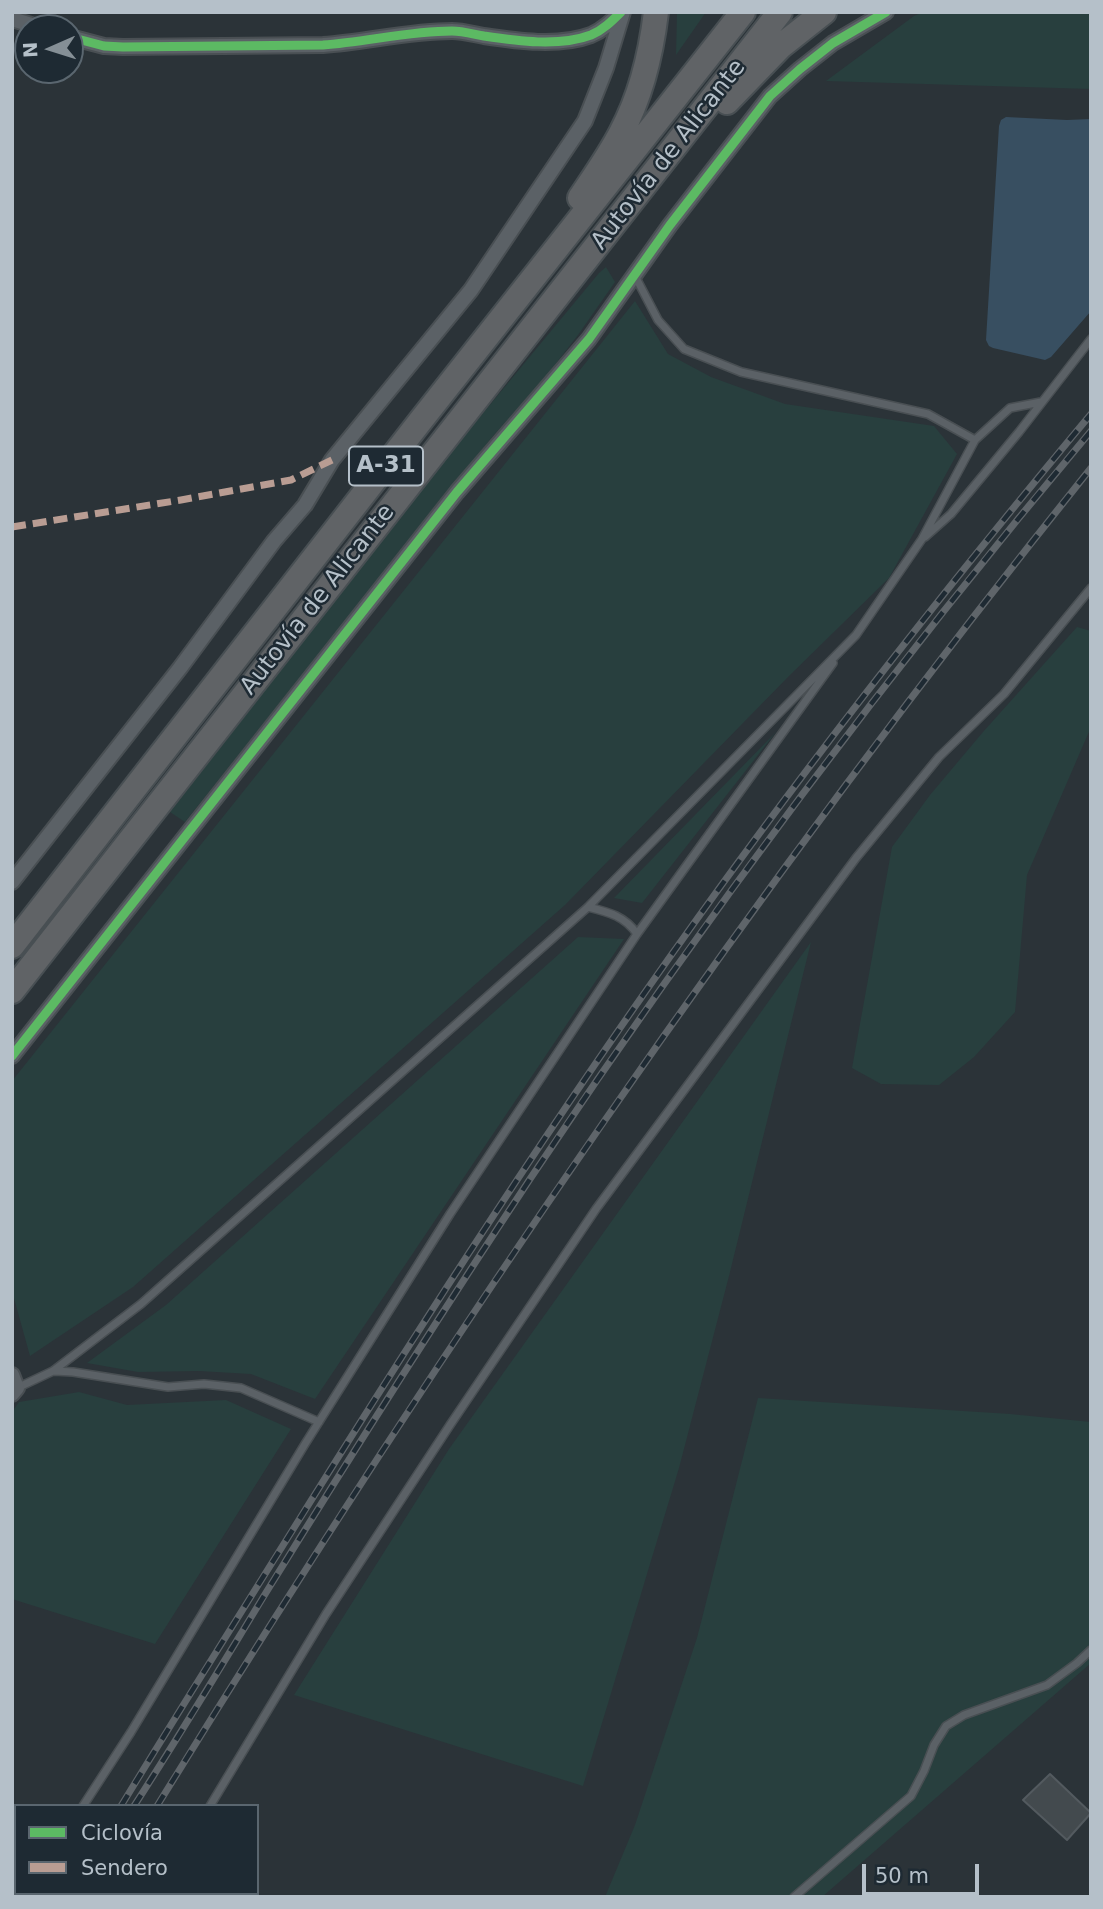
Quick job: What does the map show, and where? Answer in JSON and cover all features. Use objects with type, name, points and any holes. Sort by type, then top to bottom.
[{"type":"highway","points":[[557,250],[570,214],[622,132],[640,87],[651,48],[656,12]]},
{"type":"highway","name":"Autovía de Alicante","points":[[12,946],[743,12]]},
{"type":"highway","name":"Autovía de Alicante","points":[[12,990],[780,12]]},
{"type":"highway","points":[[685,134],[720,110],[781,46],[824,12]]},
{"type":"street","points":[[84,41],[104,46],[143,47],[323,45],[454,31],[551,41],[590,35],[622,12]]},
{"type":"street","points":[[12,882],[304,505],[332,460],[471,290],[585,121],[606,68],[622,12]]},
{"type":"street","points":[[12,1056],[457,492],[589,339],[634,274],[770,96],[833,43],[886,12]]},
{"type":"lane","points":[[634,274],[658,320],[684,349],[741,372],[928,414],[975,440]]},
{"type":"lane","points":[[922,539],[951,514],[1091,339]]},
{"type":"lane","points":[[14,1386],[53,1371],[141,1304],[588,907],[856,635],[922,539],[975,440],[1010,408],[1042,402]]},
{"type":"lane","points":[[211,1804],[333,1603],[596,1209],[856,858],[939,757],[1004,694],[1091,588]]},
{"type":"lane","points":[[84,1804],[450,1214],[637,934],[850,640]]},
{"type":"lane","points":[[588,907],[612,913],[631,925],[637,934]]},
{"type":"lane","points":[[53,1371],[167,1387],[204,1384],[241,1388],[319,1422]]},
{"type":"lane","points":[[794,1897],[912,1796],[934,1745],[946,1726],[964,1715],[1047,1685],[1091,1650]]},
{"type":"green space","points":[[677,12],[706,12],[676,55]]},
{"type":"green space","points":[[923,12],[1091,12],[1091,89],[826,81]]},
{"type":"green space","points":[[606,267],[615,282],[544,379],[493,436],[185,822],[170,812],[445,459]]},
{"type":"green space","points":[[635,301],[668,354],[711,377],[785,404],[934,426],[957,454],[889,578],[565,905],[133,1287],[30,1356],[12,1291],[12,1081]]},
{"type":"green space","points":[[1077,627],[1091,631],[1091,727],[1027,875],[1015,1012],[974,1057],[939,1085],[881,1084],[852,1068],[892,847],[930,795]]},
{"type":"green space","points":[[776,732],[642,903],[614,898]]},
{"type":"green space","points":[[578,937],[624,939],[315,1399],[251,1374],[138,1372],[87,1363],[166,1305]]},
{"type":"green space","points":[[811,942],[679,1468],[583,1786],[294,1695],[449,1449]]},
{"type":"green space","points":[[79,1392],[127,1405],[226,1400],[291,1429],[155,1644],[12,1599],[12,1412],[19,1402]]},
{"type":"green space","points":[[758,1398],[1010,1414],[1091,1422],[1091,1663],[822,1897],[605,1897],[635,1825],[697,1638]]},
{"type":"water","points":[[1006,117],[1091,119],[1091,311],[1051,357],[1045,360],[993,348],[986,340],[999,126],[1001,120]]},
{"type":"building","points":[[1050,1774],[1091,1813],[1067,1840],[1023,1800]]},
{"type":"railway","points":[[122,1804],[443,1293],[542,1142],[645,993],[840,726],[1091,414]]},
{"type":"railway","points":[[135,1804],[299,1539],[496,1230],[662,986],[871,704],[1091,431]]},
{"type":"railway","points":[[158,1804],[376,1461],[603,1122],[841,791],[1091,468]]},
{"type":"marked path","points":[[12,527],[291,480],[332,460]]},
{"type":"cycle path","points":[[84,41],[123,47],[323,45],[452,31],[510,40],[552,42],[591,35],[621,12]]},
{"type":"cycle path","points":[[12,1056],[457,492],[589,339],[670,225],[770,96],[833,43],[886,12]]}]
